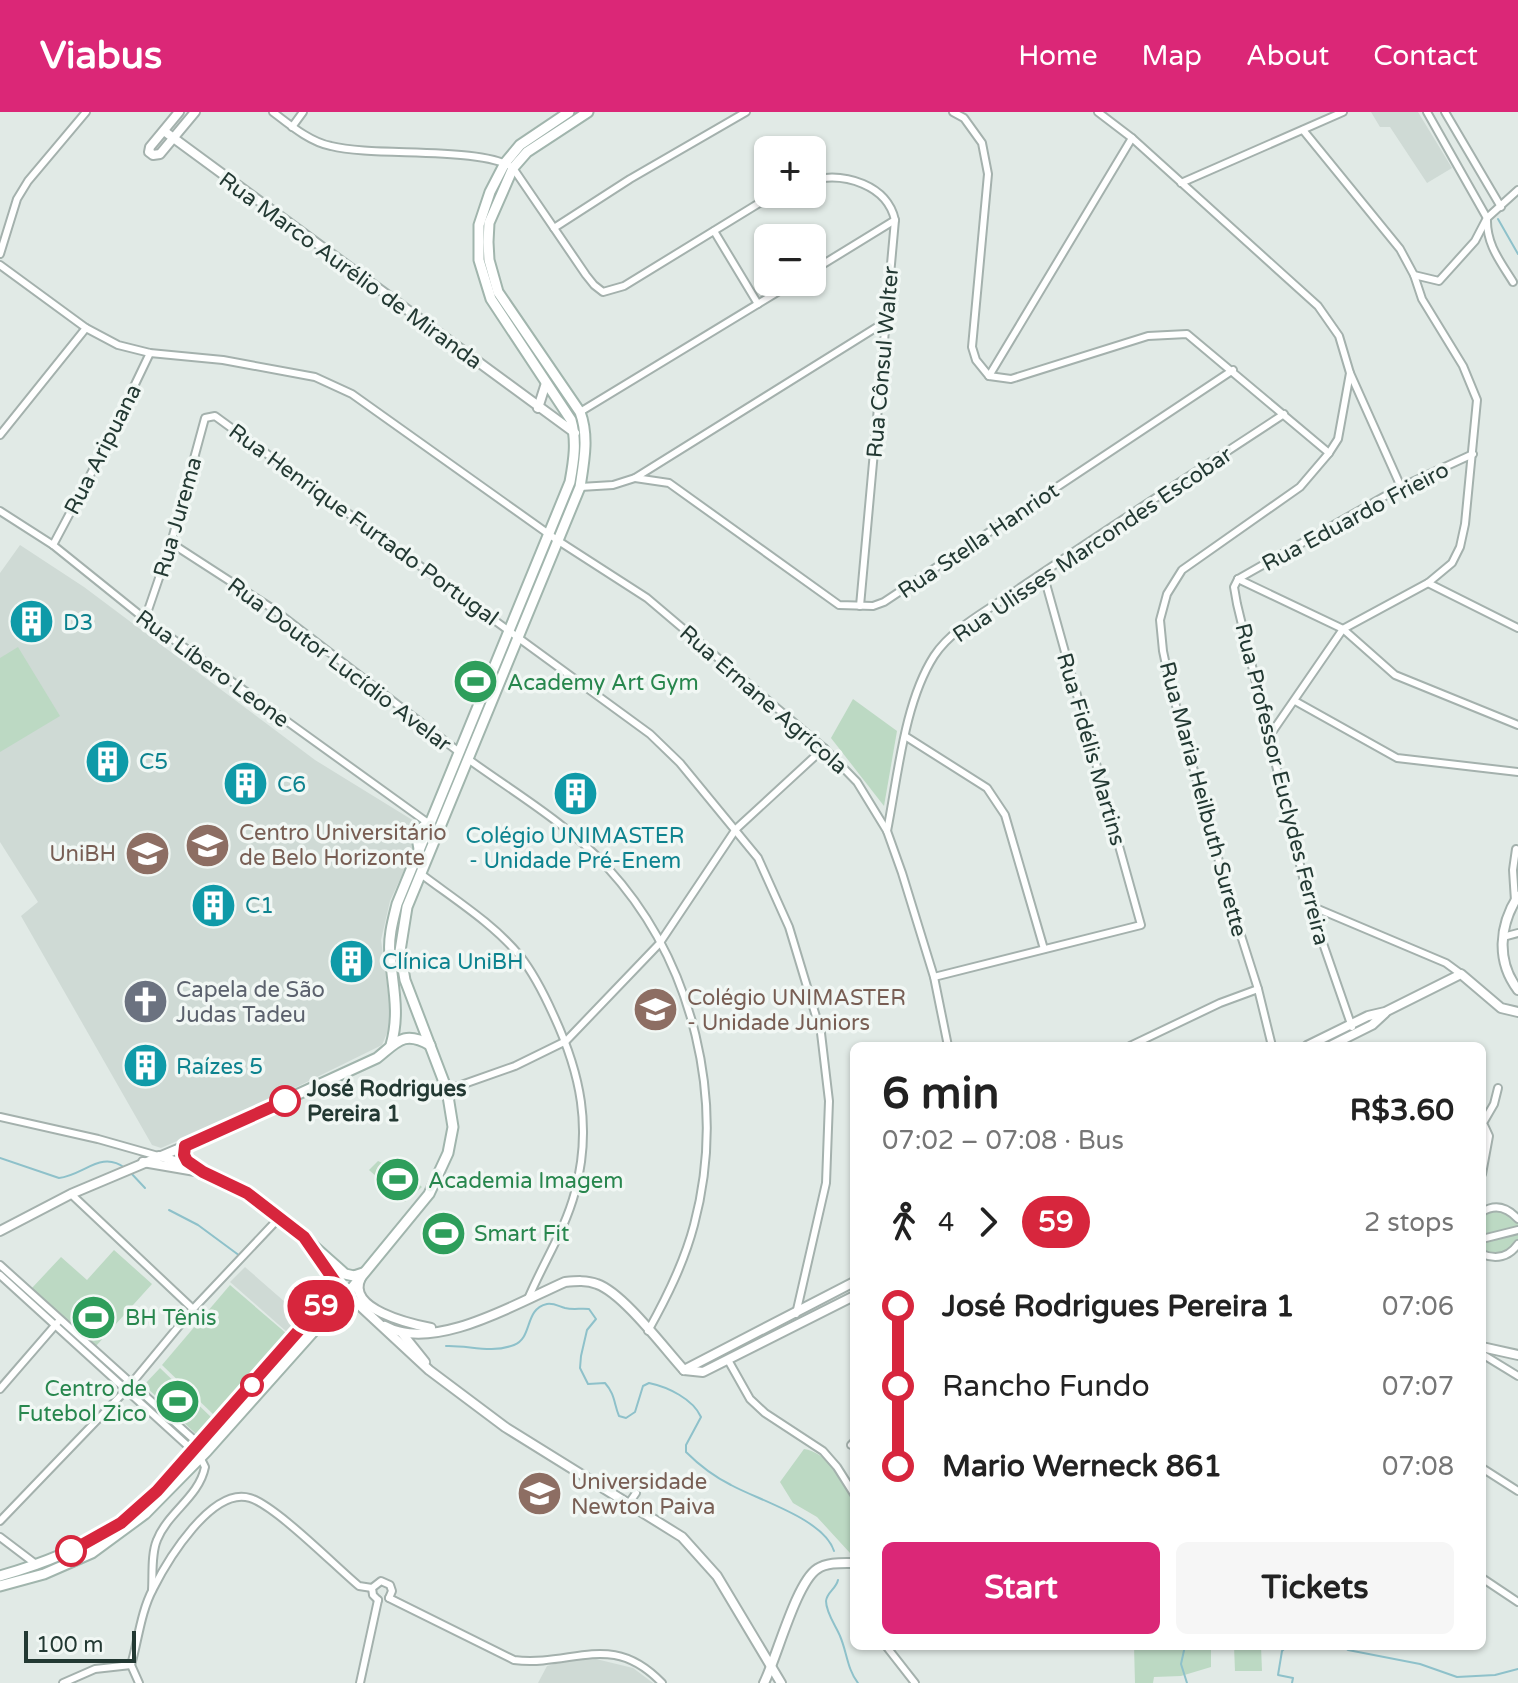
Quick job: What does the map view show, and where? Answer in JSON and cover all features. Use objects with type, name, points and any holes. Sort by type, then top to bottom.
[{"type":"main road","points":[[0,1586],[41,1570],[121,1523],[200,1451],[347,1294],[429,1194],[444,1165],[453,1127],[447,1090],[409,992],[400,951],[407,907],[468,759],[548,532],[570,482],[575,453],[575,433],[571,420],[545,387],[491,299],[479,260],[479,225],[490,192],[520,145],[569,112]]},
{"type":"main road","points":[[391,1045],[397,1022],[389,953],[391,928],[419,849],[416,832],[428,823],[557,540],[580,487],[585,457],[585,432],[580,412],[498,292],[489,260],[489,223],[509,165],[588,112]]},
{"type":"main road","points":[[545,387],[563,388]]},
{"type":"main road","points":[[428,823],[432,844]]},
{"type":"main road","points":[[363,1273],[354,1276],[345,1274],[247,1193],[199,1170],[185,1158],[185,1146],[377,1058],[391,1045],[411,1037],[432,1046]]},
{"type":"main road","points":[[200,1451],[338,1286],[304,1237]]},
{"type":"main road","points":[[0,1576],[41,1570]]},
{"type":"street","points":[[0,254],[17,199],[28,181],[86,112]]},
{"type":"street","points":[[179,112],[150,147],[149,152],[153,155],[160,154],[195,112]]},
{"type":"street","points":[[273,112],[292,127],[329,146],[384,153],[471,156],[509,165],[594,285],[603,292],[624,286],[754,206]]},
{"type":"street","points":[[292,127],[303,112]]},
{"type":"street","points":[[554,228],[736,114],[746,112]]},
{"type":"street","points":[[953,112],[964,118],[982,143],[988,174],[972,347],[976,360],[989,376],[1011,379],[1148,336],[1187,334],[1329,453]]},
{"type":"street","name":"Rua Maria Heilbuth Surette","points":[[1098,112],[1132,138],[1318,306],[1339,336],[1350,373],[1338,439],[1329,453],[1300,487],[1182,570],[1167,594],[1160,620],[1170,684],[1271,1042]]},
{"type":"street","points":[[1181,183],[1343,112]]},
{"type":"street","points":[[1427,112],[1487,218],[1486,232],[1490,245],[1513,282]]},
{"type":"street","points":[[1445,112],[1501,207]]},
{"type":"street","points":[[1268,738],[1343,629],[1428,583],[1452,563],[1460,547],[1477,400],[1472,384],[1422,299],[1400,249],[1303,130]]},
{"type":"street","name":"Rua Marco Aurélio de Miranda","points":[[164,131],[575,433]]},
{"type":"street","points":[[989,376],[1132,138]]},
{"type":"street","points":[[826,180],[869,185],[882,194],[892,207],[895,220],[826,262]]},
{"type":"street","points":[[1474,194],[1483,195],[1488,186]]},
{"type":"street","points":[[1414,275],[1439,281],[1475,241],[1487,218],[1518,190]]},
{"type":"street","name":"Rua Cônsul Walter","points":[[860,606],[895,220]]},
{"type":"street","points":[[714,231],[758,304]]},
{"type":"street","name":"Rua Ernane Agrícola","points":[[0,265],[86,328],[118,345],[150,353],[223,360],[315,377],[352,394],[557,540],[647,598],[824,748],[857,782],[887,831],[934,977],[947,1042]]},
{"type":"street","points":[[580,412],[771,296]]},
{"type":"street","points":[[580,487],[613,485],[635,478],[885,322]]},
{"type":"street","points":[[0,435],[86,328]]},
{"type":"street","name":"Rua Aripuana","points":[[53,545],[150,353]]},
{"type":"street","name":"Rua Stella Hanriot","points":[[860,606],[884,602],[1233,370]]},
{"type":"street","points":[[1350,373],[1401,487]]},
{"type":"street","points":[[521,396],[545,387]]},
{"type":"street","points":[[538,408],[545,387]]},
{"type":"street","name":"Rua Ulisses Marcondes Escobar","points":[[887,831],[905,736],[918,689],[935,654],[958,632],[1043,573],[1284,414]]},
{"type":"street","name":"Rua Jurema","points":[[145,619],[171,543],[205,418],[209,415]]},
{"type":"street","name":"Rua Henrique Furtado Portugal","points":[[209,415],[215,416],[650,734],[680,763],[758,858],[789,927],[821,1033],[829,1101],[826,1183],[796,1314]]},
{"type":"street","name":"Rua Eduardo Frieiro","points":[[1238,579],[1401,487],[1473,454]]},
{"type":"street","points":[[635,478],[669,483],[839,605],[860,606]]},
{"type":"street","name":"Rua Líbero Leone","points":[[0,511],[53,545],[145,619],[428,823]]},
{"type":"street","name":"Rua Doutor Lucídio Avelar","points":[[171,543],[273,609],[468,759],[577,837],[608,867],[635,901],[686,1000],[708,1100],[703,1181],[695,1224],[673,1286],[648,1331]]},
{"type":"street","name":"Rua Fidélis Martins","points":[[1043,573],[1141,925],[1044,949]]},
{"type":"street","points":[[1238,579],[1343,629],[1395,675],[1518,725]]},
{"type":"street","name":"Rua Professor Euclydes Ferreira","points":[[1238,579],[1234,587],[1310,906],[1353,1029]]},
{"type":"street","points":[[1428,583],[1518,628]]},
{"type":"street","points":[[1295,701],[1397,758],[1518,772]]},
{"type":"street","points":[[905,736],[987,788],[998,803],[1005,815],[1044,949],[934,977]]},
{"type":"street","points":[[447,1090],[515,1066],[566,1041],[659,944],[736,829],[824,748]]},
{"type":"street","points":[[1516,849],[1513,870],[1516,898],[1503,937],[1503,961],[1518,990]]},
{"type":"street","points":[[421,874],[519,954],[539,983],[566,1041],[579,1080],[584,1149],[559,1238],[528,1300]]},
{"type":"street","points":[[1310,906],[1446,963],[1501,1008],[1518,1012]]},
{"type":"street","points":[[1503,937],[1518,933]]},
{"type":"street","points":[[1318,1042],[1353,1029],[1461,974]]},
{"type":"street","points":[[1138,1042],[1220,1003],[1258,989]]},
{"type":"street","points":[[1335,1042],[1353,1029]]},
{"type":"street","points":[[1486,1118],[1498,1088]]},
{"type":"street","points":[[0,1117],[98,1139],[199,1170]]},
{"type":"street","points":[[0,1231],[71,1194],[185,1146]]},
{"type":"street","points":[[142,1162],[199,1170]]},
{"type":"street","points":[[71,1194],[193,1309]]},
{"type":"street","points":[[1486,1211],[1499,1207],[1510,1211],[1518,1219]]},
{"type":"street","points":[[0,1521],[128,1387],[193,1309],[279,1218]]},
{"type":"street","points":[[1486,1238],[1518,1230]]},
{"type":"street","points":[[1486,1255],[1503,1257],[1518,1244]]},
{"type":"street","points":[[0,1265],[200,1451],[205,1467],[200,1483],[164,1526],[155,1543],[152,1590],[131,1665],[139,1683]]},
{"type":"street","points":[[363,1273],[358,1285],[359,1293],[401,1332],[421,1355],[429,1370]]},
{"type":"street","points":[[0,1275],[58,1322]]},
{"type":"street","points":[[538,1276],[540,1286],[546,1290]]},
{"type":"street","points":[[372,1318],[401,1332],[423,1333],[472,1325],[565,1282],[581,1281],[598,1284],[617,1296],[684,1370],[703,1372],[850,1298]]},
{"type":"street","points":[[684,1370],[850,1284]]},
{"type":"street","points":[[338,1286],[429,1370],[505,1427],[568,1458],[682,1537],[717,1576],[781,1683]]},
{"type":"street","points":[[387,1317],[440,1330]]},
{"type":"street","points":[[0,1389],[58,1322]]},
{"type":"street","points":[[421,1355],[417,1340],[423,1333]]},
{"type":"street","points":[[1486,1348],[1518,1355]]},
{"type":"street","points":[[1486,1356],[1518,1376]]},
{"type":"street","points":[[728,1360],[750,1399],[765,1413],[823,1451],[850,1488]]},
{"type":"street","points":[[1486,1471],[1518,1491]]},
{"type":"street","points":[[629,1503],[636,1493]]},
{"type":"street","points":[[152,1590],[194,1526],[212,1509],[240,1497],[250,1498],[272,1510],[359,1586],[372,1588]]},
{"type":"street","points":[[0,1537],[41,1570]]},
{"type":"street","points":[[764,1683],[812,1570],[831,1564],[850,1563]]},
{"type":"street","points":[[1486,1581],[1518,1602]]},
{"type":"street","points":[[372,1588],[378,1582],[387,1583],[392,1591],[389,1598]]},
{"type":"street","points":[[372,1588],[378,1600]]},
{"type":"street","points":[[378,1600],[389,1598],[514,1660],[610,1654],[624,1656],[650,1671],[662,1683]]},
{"type":"street","points":[[360,1683],[378,1600]]},
{"type":"street","points":[[889,1650],[915,1683]]},
{"type":"street","points":[[63,1683],[95,1669],[131,1665]]},
{"type":"shaded area","points":[[1371,112],[1418,112],[1452,168],[1427,183],[1390,127],[1380,127]]},
{"type":"shaded area","name":"Centro Universitário de Belo Horizonte","points":[[20,545],[84,587],[315,760],[414,821],[415,847],[390,901],[381,940],[392,1021],[382,1045],[262,1104],[161,1148],[152,1145],[21,916],[38,902],[0,842],[0,573]]},
{"type":"shaded area","points":[[245,1267],[301,1316],[287,1332],[230,1282]]},
{"type":"shaded area","points":[[596,1659],[633,1668],[653,1683],[538,1683],[547,1666]]},
{"type":"green space","points":[[18,647],[60,716],[0,752],[0,658]]},
{"type":"green space","points":[[853,699],[897,731],[884,806],[831,738]]},
{"type":"green space","name":"Academia Imagem","points":[[378,1161],[406,1174],[422,1187],[405,1202],[369,1170]]},
{"type":"green space","points":[[1499,1207],[1518,1219],[1518,1244],[1503,1257],[1486,1255],[1486,1211]]},
{"type":"green space","name":"BH Tênis","points":[[114,1250],[152,1284],[96,1346],[32,1288],[61,1257],[87,1280]]},
{"type":"green space","points":[[230,1285],[287,1334],[215,1416],[162,1365]]},
{"type":"green space","name":"Centro de Futebol Zico","points":[[160,1368],[212,1418],[196,1434],[144,1385]]},
{"type":"green space","points":[[804,1449],[820,1456],[836,1469],[850,1490],[850,1553],[817,1517],[793,1503],[780,1482]]},
{"type":"green space","points":[[1134,1650],[1211,1650],[1211,1667],[1181,1676],[1154,1677],[1153,1683],[1135,1683]]},
{"type":"green space","points":[[1234,1650],[1261,1650],[1262,1671],[1235,1671]]},
{"type":"waterway","points":[[1498,219],[1518,254]]},
{"type":"waterway","points":[[0,1158],[59,1178],[100,1162],[116,1163],[125,1168]]},
{"type":"waterway","points":[[130,1172],[145,1188]]},
{"type":"waterway","points":[[169,1210],[198,1225],[240,1256]]},
{"type":"waterway","points":[[446,1346],[505,1348],[520,1341],[531,1317],[540,1307],[554,1304],[568,1309],[589,1309],[596,1319],[587,1330],[580,1368],[588,1384],[605,1383],[613,1395],[619,1416],[626,1418],[635,1412],[643,1386],[649,1383],[679,1395],[701,1417],[686,1445],[686,1452],[725,1482],[804,1520],[828,1540],[834,1551]]},
{"type":"waterway","points":[[838,1580],[827,1598],[826,1606],[858,1683]]},
{"type":"waterway","points":[[1184,1650],[1181,1664],[1187,1683]]},
{"type":"waterway","points":[[1283,1650],[1278,1675],[1293,1678],[1292,1683]]},
{"type":"waterway","points":[[1348,1650],[1420,1664],[1457,1677],[1495,1675],[1518,1669]]},
{"type":"bus line","name":"59","points":[[71,1551],[121,1523],[157,1491],[338,1286],[304,1237],[247,1193],[203,1172],[187,1161],[184,1155],[185,1146],[285,1101]]},
{"type":"place","name":"D3","points":[[32,622]]},
{"type":"place","name":"Academy Art Gym","points":[[476,682]]},
{"type":"place","name":"C5","points":[[108,761]]},
{"type":"place","name":"C6","points":[[246,784]]},
{"type":"place","name":"Colégio UNIMASTER - Unidade Pré-Enem","points":[[575,794]]},
{"type":"place","name":"Centro Universitário de Belo Horizonte","points":[[208,845]]},
{"type":"place","name":"UniBH","points":[[147,853]]},
{"type":"place","name":"C1","points":[[214,905]]},
{"type":"place","name":"Clínica UniBH","points":[[351,961]]},
{"type":"place","name":"Capela de São Judas Tadeu","points":[[145,1002]]},
{"type":"place","name":"Colégio UNIMASTER - Unidade Juniors","points":[[656,1010]]},
{"type":"place","name":"Raízes 5","points":[[145,1066]]},
{"type":"place","name":"José Rodrigues Pereira 1","points":[[285,1101]]},
{"type":"place","name":"Academia Imagem","points":[[397,1180]]},
{"type":"place","name":"Smart Fit","points":[[443,1233]]},
{"type":"place","name":"BH Tênis","points":[[94,1317]]},
{"type":"place","name":"Centro de Futebol Zico","points":[[178,1401]]},
{"type":"place","name":"Universidade Newton Paiva","points":[[540,1494]]}]
